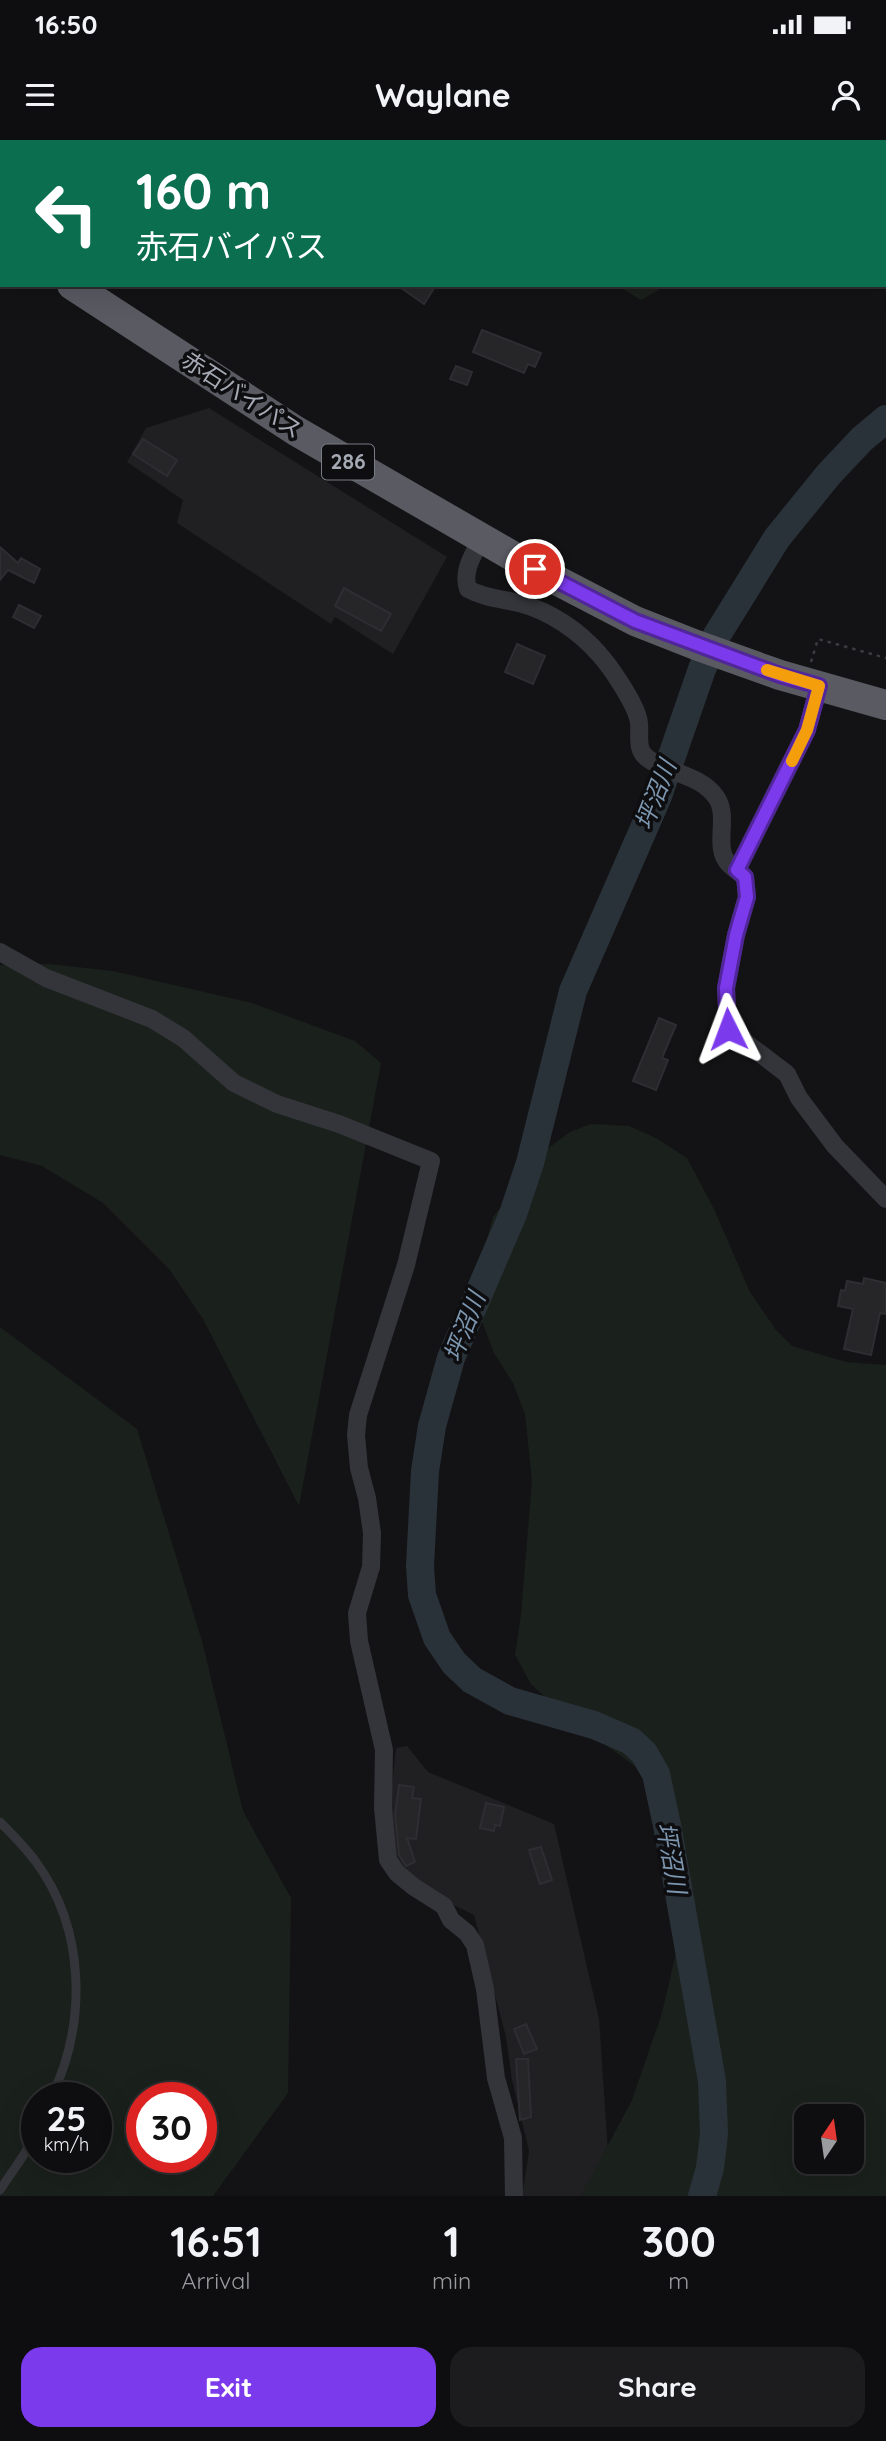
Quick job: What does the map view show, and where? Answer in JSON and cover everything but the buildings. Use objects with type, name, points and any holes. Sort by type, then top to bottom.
[{"type":"highway","name":"赤石バイパス","points":[[75,287],[296,431],[481,540],[635,621],[801,681]]},
{"type":"highway","name":"286","points":[[801,681],[886,705]]},
{"type":"street","points":[[481,540],[467,568],[468,589],[484,596],[534,608],[584,638],[607,664],[633,705],[639,719],[639,748],[646,757],[706,785],[718,799],[722,820],[722,850],[727,862],[745,877],[747,897],[736,935],[726,988],[728,1029],[786,1074],[799,1098],[835,1146],[886,1199]]},
{"type":"street","points":[[737,870],[807,730],[801,681]]},
{"type":"street","points":[[0,952],[46,978],[152,1019],[183,1038],[234,1083],[277,1104],[339,1124],[431,1161],[406,1265],[358,1415],[356,1435],[359,1468],[372,1533],[370,1567],[357,1613],[359,1641],[384,1750],[383,1808],[388,1860],[397,1873],[414,1887],[444,1906],[451,1920],[467,1933],[475,1945],[485,1989],[496,2078],[513,2138],[514,2196]]},
{"type":"lane","points":[[0,1822],[22,1844],[50,1884],[75,1958],[77,1976],[73,2026],[67,2056],[57,2082]]},
{"type":"lane","points":[[0,2190],[21,2159]]},
{"type":"path","points":[[801,681],[818,639],[886,657]]},
{"type":"shaded area","points":[[619,287],[664,287],[641,300]]},
{"type":"shaded area","points":[[209,408],[447,557],[393,654],[335,617],[331,624],[177,523],[183,500],[127,462],[146,428]]},
{"type":"shaded area","points":[[49,964],[113,971],[252,1003],[355,1041],[381,1063],[299,1506],[203,1319],[169,1269],[103,1203],[42,1166],[0,1155],[0,965]]},
{"type":"shaded area","points":[[591,1124],[629,1126],[656,1138],[687,1158],[714,1209],[750,1292],[776,1330],[792,1346],[846,1362],[886,1365],[886,2196],[581,2196],[632,2100],[662,2013],[681,1931],[685,1870],[673,1810],[640,1770],[563,1714],[531,1684],[515,1655],[532,1481],[525,1414],[513,1383],[494,1353],[476,1306],[476,1278],[493,1217],[547,1149],[570,1132]]},
{"type":"shaded area","points":[[0,1327],[137,1429],[202,1641],[243,1811],[291,1898],[288,2093],[213,2196],[0,2196]]},
{"type":"shaded area","points":[[407,1746],[428,1772],[554,1824],[599,2019],[611,2196],[522,2196],[529,2151],[512,2080],[506,2037],[474,1915],[428,1892],[392,1859],[389,1813],[396,1748]]},
{"type":"waterway","name":"坪沼川","points":[[702,2196],[710,2168],[714,2134],[712,2081],[656,1774],[644,1753],[631,1741],[594,1725],[510,1701],[472,1680],[454,1663],[437,1638],[422,1595],[420,1566],[425,1471],[432,1426],[451,1358],[513,1214],[530,1163],[573,991],[658,796],[702,669],[717,635],[777,538],[829,474],[862,439],[886,419]]},
{"type":"slow traffic","points":[[767,670],[819,686],[807,730],[792,761]]},
{"type":"route","points":[[535,569],[635,621],[780,675],[819,686],[807,730],[737,870],[745,877],[747,897],[736,935],[726,988],[728,1029]]}]
